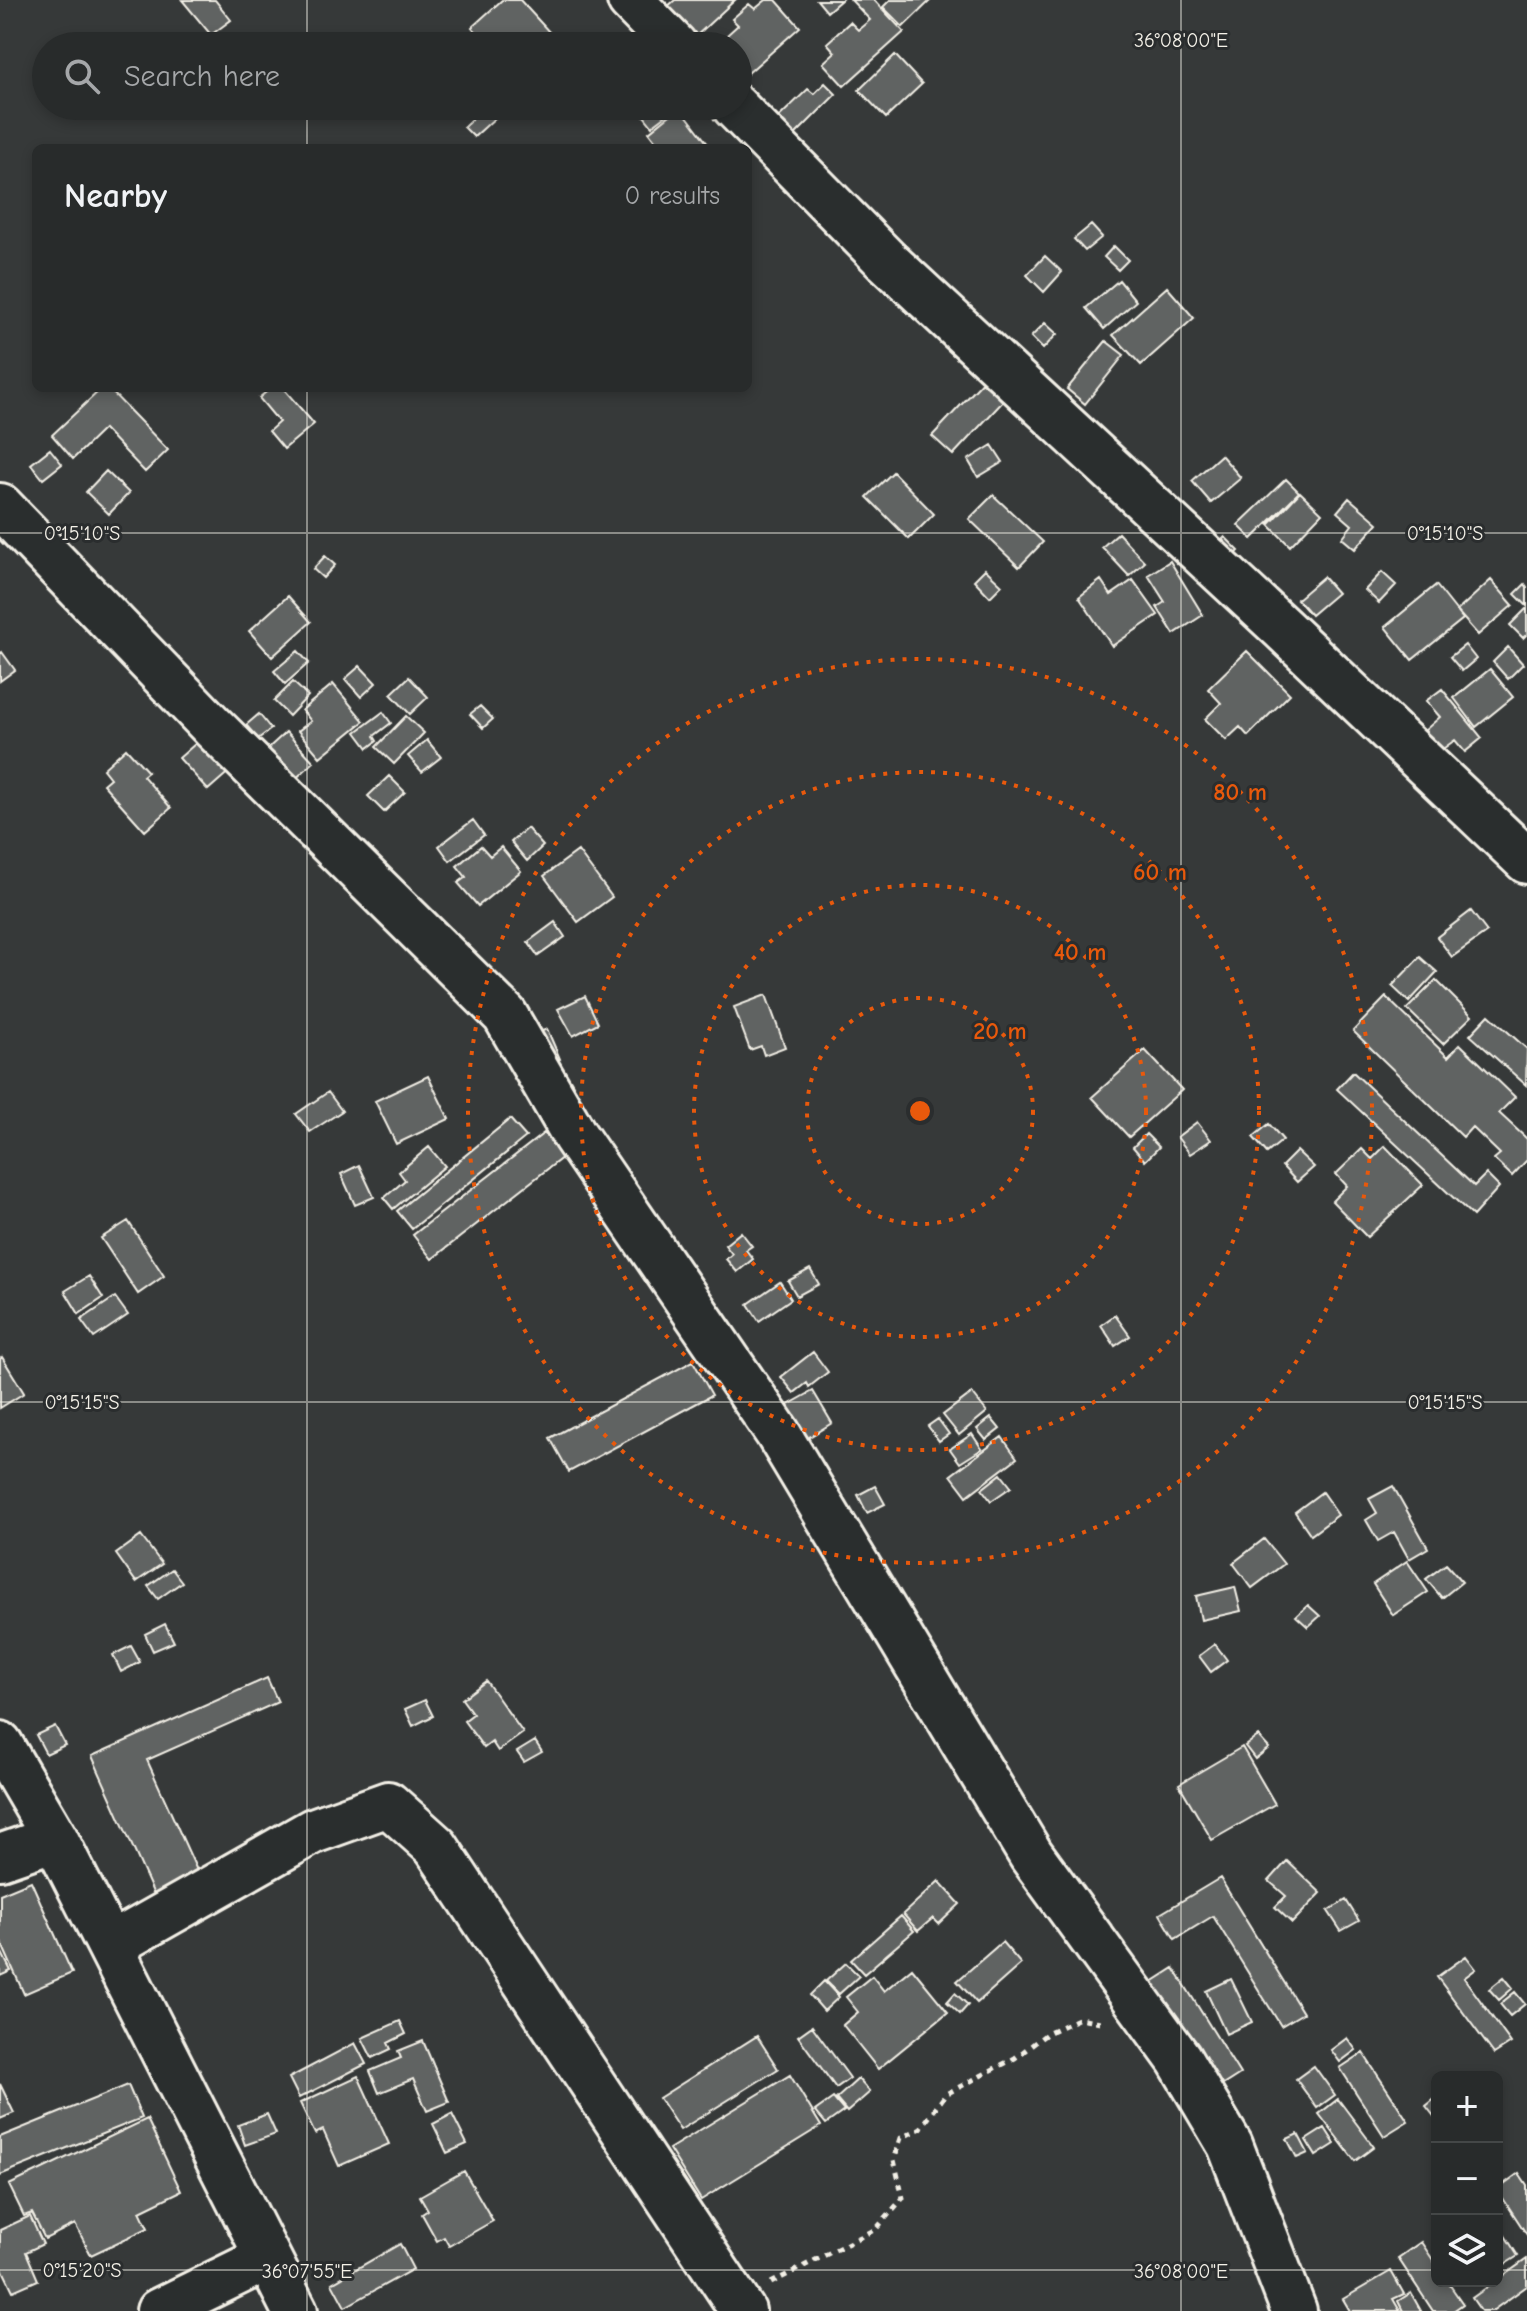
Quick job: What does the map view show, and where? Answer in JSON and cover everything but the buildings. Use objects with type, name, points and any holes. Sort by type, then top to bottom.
[{"type":"street","points":[[630,0],[661,32]]},
{"type":"street","points":[[748,120],[886,260],[1527,861]]},
{"type":"street","points":[[0,506],[213,727],[505,1015],[575,1136],[777,1432],[1031,1855],[1179,2059],[1230,2145],[1294,2311]]},
{"type":"street","points":[[0,1744],[55,1838],[295,2311]]},
{"type":"street","points":[[110,1946],[313,1831],[388,1804],[436,1847],[737,2301]]},
{"type":"street","points":[[0,1857],[55,1838]]},
{"type":"street","points":[[159,2311],[267,2258]]},
{"type":"path","points":[[737,2301],[876,2229],[903,2198],[894,2160],[901,2138],[921,2128],[946,2094],[1015,2058],[1049,2032],[1080,2018],[1106,2023],[1139,2004]]}]
